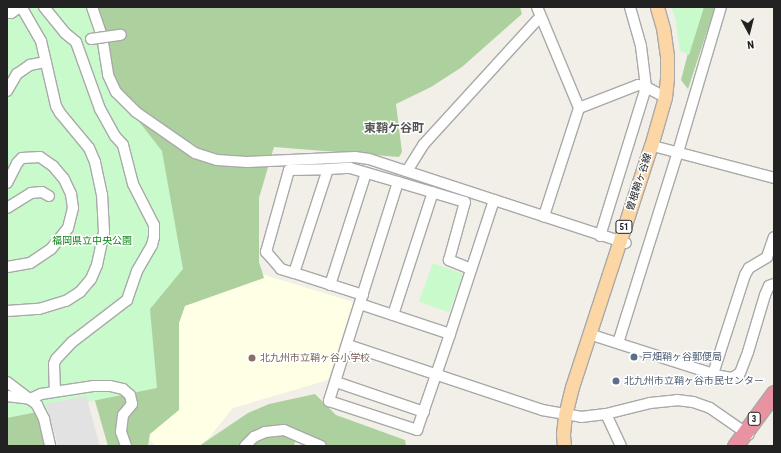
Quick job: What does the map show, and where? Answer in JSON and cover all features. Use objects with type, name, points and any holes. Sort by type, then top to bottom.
[{"type":"highway","name":"3","points":[[747,438],[774,393]]},
{"type":"highway","name":"3","points":[[735,446],[747,438],[774,405]]},
{"type":"main road","name":"曽根鞘ヶ谷線","points":[[623,242],[665,97],[667,56],[657,7]]},
{"type":"main road","name":"曽根鞘ヶ谷線","points":[[564,446],[563,434],[592,335],[657,147],[670,104],[673,79],[673,56],[664,7]]},
{"type":"main road","name":"曽根鞘ヶ谷線","points":[[568,415],[570,446]]},
{"type":"street","points":[[7,13],[11,13],[21,7],[41,41],[56,106],[89,148],[96,162],[102,195],[104,232],[97,265],[91,280],[80,292],[66,301],[39,309],[7,311]]},
{"type":"street","points":[[44,7],[65,33],[76,42],[100,108],[126,153],[133,184],[154,225],[152,245],[137,272],[127,300],[72,342],[56,359],[54,364],[55,391]]},
{"type":"street","points":[[92,7],[102,36],[108,75],[116,92],[136,112],[195,153],[217,160],[248,162],[355,157],[369,159],[544,216],[600,236],[623,242]]},
{"type":"street","points":[[600,236],[646,87],[641,46],[630,7]]},
{"type":"street","points":[[618,343],[678,152],[721,7]]},
{"type":"street","points":[[407,171],[423,145],[538,12],[579,108],[544,216]]},
{"type":"street","points":[[76,42],[121,35]]},
{"type":"street","points":[[7,91],[17,74],[30,66],[46,62]]},
{"type":"street","points":[[579,108],[638,85],[646,87],[665,97]]},
{"type":"street","points":[[657,147],[774,178]]},
{"type":"street","points":[[7,183],[17,163],[22,158],[40,156],[53,166],[64,179],[71,194],[73,208],[68,228],[50,250],[30,263],[7,267]]},
{"type":"street","points":[[450,334],[394,315],[330,285],[294,274],[281,268],[266,252],[289,170],[350,168],[465,202],[449,260],[471,269]]},
{"type":"street","points":[[294,274],[328,169]]},
{"type":"street","points":[[330,285],[366,172]]},
{"type":"street","points":[[398,182],[348,345],[329,401],[417,430],[494,200]]},
{"type":"street","points":[[7,208],[31,193],[42,192],[49,196]]},
{"type":"street","points":[[394,315],[433,192]]},
{"type":"street","points":[[713,374],[745,275],[749,268],[767,257],[774,237]]},
{"type":"street","points":[[592,335],[713,374],[732,378],[740,373],[748,352],[765,295],[769,286],[774,284]]},
{"type":"street","points":[[348,345],[542,410],[568,415],[581,417],[606,414],[650,404],[677,400],[693,402],[710,408],[747,438]]},
{"type":"street","points":[[7,382],[37,405],[44,419],[50,446]]},
{"type":"street","points":[[336,382],[424,412]]},
{"type":"street","points":[[7,396],[30,400],[41,394],[94,386],[110,386],[123,389],[130,395],[132,404],[123,415],[122,432],[126,446]]},
{"type":"street","points":[[606,414],[621,446]]},
{"type":"street","points":[[245,446],[254,437],[265,432],[284,430],[310,443],[321,446]]},
{"type":"street","points":[[310,443],[314,430]]},
{"type":"shaded area","name":"北九州市立鞘ヶ谷小学校","points":[[255,272],[353,302],[328,380],[233,408],[202,446],[156,446],[141,432],[177,297]]},
{"type":"shaded area","points":[[86,396],[100,446],[58,446],[46,404]]},
{"type":"green space","points":[[7,7],[520,7],[522,14],[462,67],[431,87],[396,104],[402,152],[399,157],[274,147],[259,198],[259,262],[264,278],[185,306],[179,323],[179,410],[150,434],[148,446],[108,446],[93,394],[41,394],[56,446],[7,446]]},
{"type":"green space","name":"福岡県立中央公園","points":[[7,7],[88,7],[116,92],[162,151],[183,269],[150,309],[157,388],[7,418]]},
{"type":"green space","points":[[671,7],[704,7],[689,55],[680,51],[675,16]]},
{"type":"green space","points":[[700,7],[715,7],[688,89],[681,80]]},
{"type":"green space","points":[[433,263],[463,274],[449,312],[419,302]]},
{"type":"green space","points":[[315,394],[336,415],[405,440],[406,446],[329,446],[295,442],[294,446],[199,446],[248,413],[269,404]]},
{"type":"place","name":"戸畑鞘ヶ谷郵便局","points":[[634,357]]},
{"type":"place","name":"北九州市立鞘ヶ谷小学校","points":[[252,358]]},
{"type":"place","name":"北九州市立鞘ヶ谷市民センター","points":[[616,381]]},
{"type":"district","name":"東鞘ケ谷町","points":[[394,129]]}]
